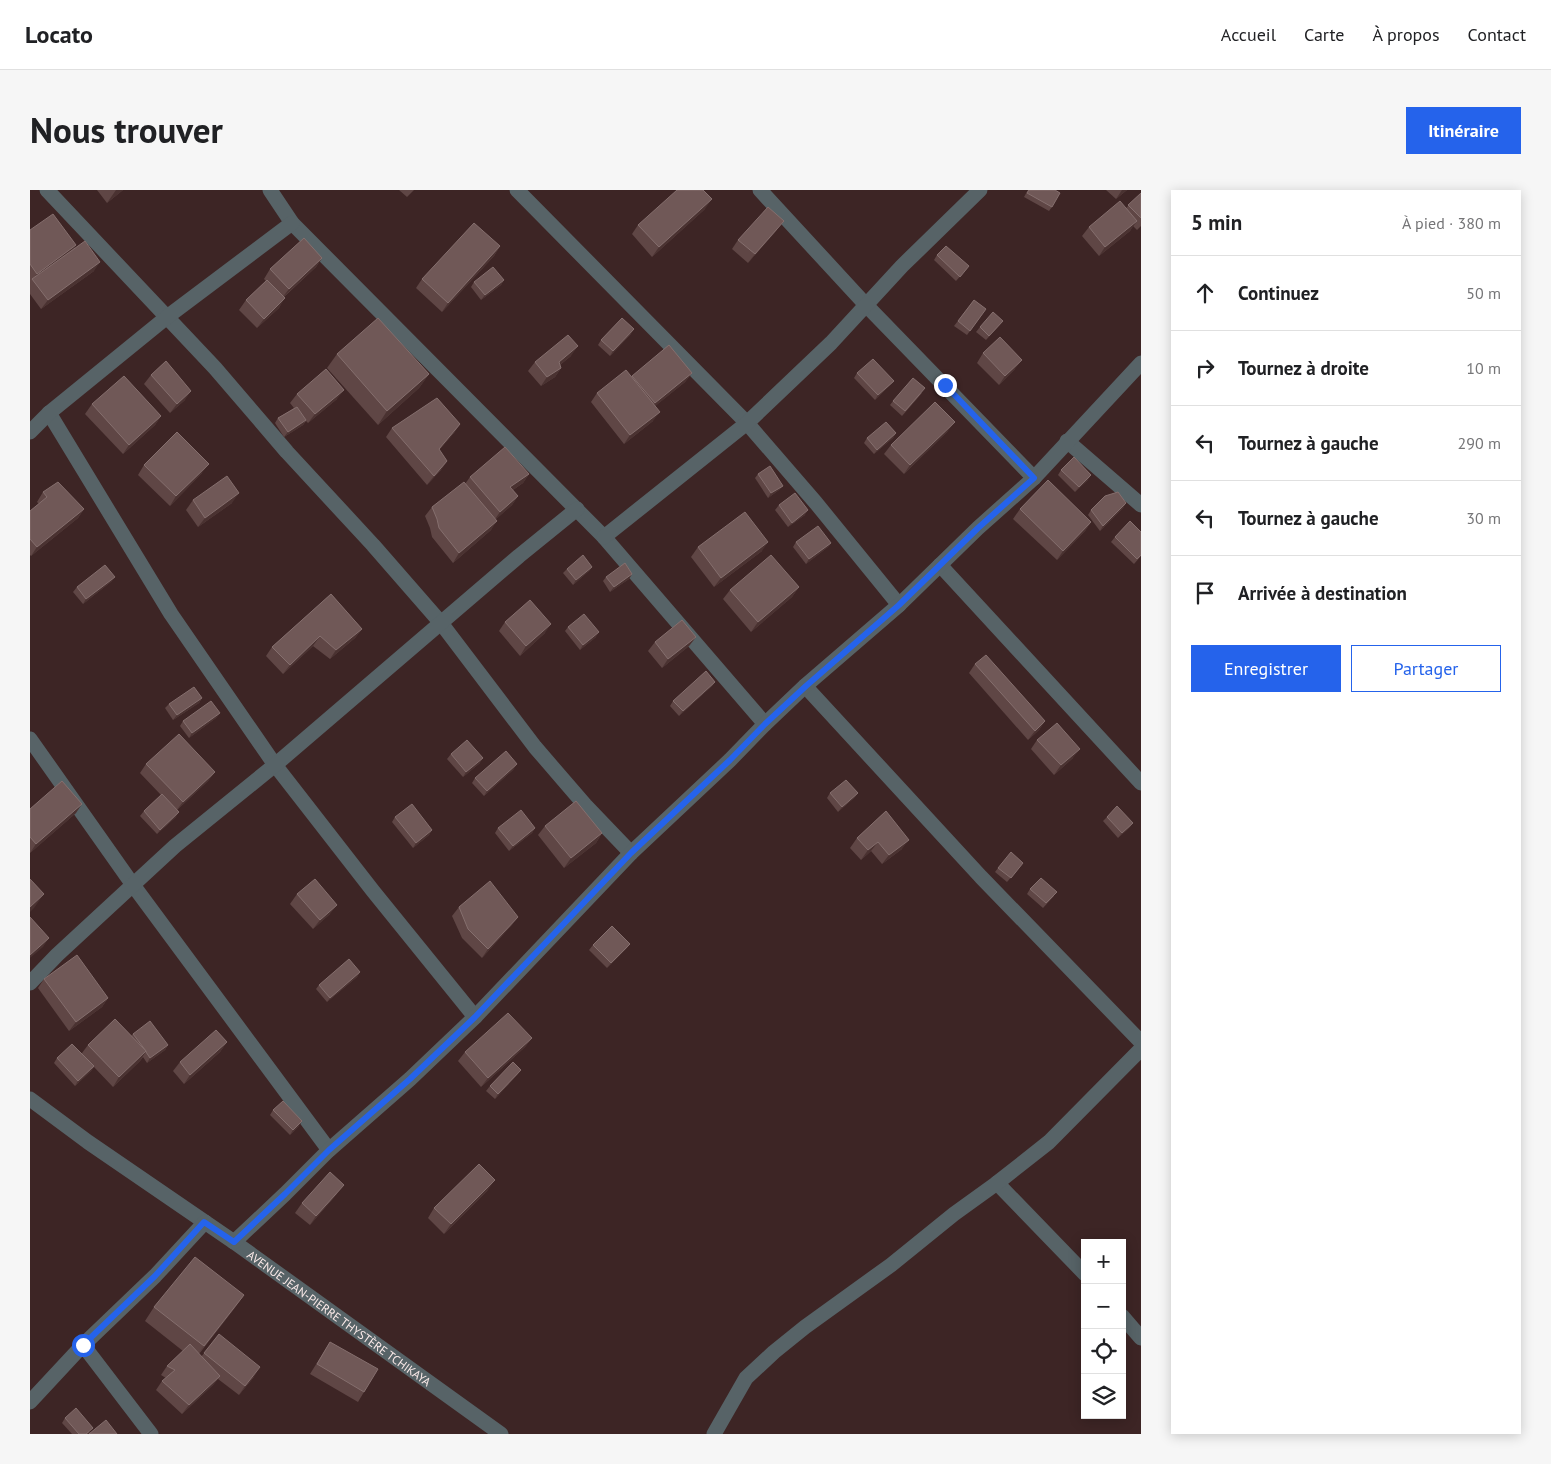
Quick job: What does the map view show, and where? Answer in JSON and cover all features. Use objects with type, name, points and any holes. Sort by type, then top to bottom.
[{"type":"street","points":[[47,190],[215,368],[287,452],[373,545],[441,623],[535,747],[585,805],[631,853]]},
{"type":"street","points":[[270,190],[292,223],[604,537],[765,724]]},
{"type":"street","points":[[517,190],[748,423],[899,605]]},
{"type":"street","points":[[760,190],[866,305],[1034,478]]},
{"type":"street","points":[[604,537],[748,423],[800,373],[920,248],[980,190]]},
{"type":"street","points":[[30,432],[49,413],[167,317],[292,223]]},
{"type":"street","points":[[234,1242],[329,1150],[410,1079],[475,1017],[631,853],[730,760],[765,724],[899,605],[1034,478],[1141,362]]},
{"type":"street","points":[[49,413],[171,614],[275,765],[475,1017]]},
{"type":"street","points":[[1067,441],[1141,505]]},
{"type":"street","points":[[30,983],[57,955],[175,846],[275,765],[519,556],[577,509]]},
{"type":"street","points":[[940,565],[1141,783]]},
{"type":"street","points":[[806,686],[981,877],[1141,1042]]},
{"type":"street","points":[[30,740],[329,1150]]},
{"type":"street","points":[[714,1434],[746,1378],[774,1352],[805,1327],[891,1265],[954,1214],[1049,1142],[1141,1049]]},
{"type":"street","name":"AVENUE JEAN-PIERRE THYSTÈRE TCHIKAYA","points":[[30,1099],[502,1434]]},
{"type":"street","points":[[997,1183],[1081,1270]]},
{"type":"street","points":[[30,1402],[83,1345],[155,1276],[204,1222]]},
{"type":"street","points":[[1126,1321],[1141,1338]]},
{"type":"street","points":[[83,1345],[151,1434]]},
{"type":"building","points":[[677,190],[703,190],[712,199],[659,247],[638,225]]},
{"type":"building","points":[[1029,190],[1055,190],[1060,193],[1052,207],[1027,193]]},
{"type":"building","points":[[1141,193],[1141,218],[1128,205]]},
{"type":"building","points":[[1120,201],[1137,221],[1105,247],[1089,227]]},
{"type":"building","points":[[768,207],[784,221],[755,254],[738,240]]},
{"type":"building","points":[[53,214],[76,245],[37,274],[30,264],[30,230]]},
{"type":"building","points":[[474,223],[500,246],[448,303],[422,279]]},
{"type":"building","points":[[304,238],[322,258],[289,289],[270,269]]},
{"type":"building","points":[[85,241],[100,262],[48,300],[32,279]]},
{"type":"building","points":[[946,246],[969,266],[960,277],[937,255]]},
{"type":"building","points":[[493,267],[504,280],[485,295],[474,282]]},
{"type":"building","points":[[267,280],[285,298],[264,319],[246,300]]},
{"type":"building","points":[[974,300],[986,309],[970,331],[958,321]]},
{"type":"building","points":[[993,312],[1003,321],[989,336],[980,327]]},
{"type":"building","points":[[378,318],[429,374],[387,411],[337,354]]},
{"type":"building","points":[[622,318],[634,329],[613,351],[601,340]]},
{"type":"building","points":[[568,335],[578,346],[559,362],[561,368],[547,377],[535,362]]},
{"type":"building","points":[[1000,337],[1022,360],[1005,376],[983,353]]},
{"type":"building","points":[[669,345],[692,373],[655,403],[632,376]]},
{"type":"building","points":[[873,359],[894,381],[878,395],[857,373]]},
{"type":"building","points":[[166,361],[191,391],[177,404],[151,375]]},
{"type":"building","points":[[326,369],[344,390],[315,414],[297,394]]},
{"type":"building","points":[[626,370],[660,412],[630,435],[597,393]]},
{"type":"building","points":[[124,376],[161,416],[129,445],[92,404]]},
{"type":"building","points":[[913,378],[925,388],[905,411],[893,401]]},
{"type":"building","points":[[437,398],[460,424],[439,449],[447,461],[434,476],[392,428]]},
{"type":"building","points":[[935,402],[955,422],[910,465],[891,445]]},
{"type":"building","points":[[297,407],[306,420],[288,432],[278,418]]},
{"type":"building","points":[[886,422],[896,433],[877,450],[867,438]]},
{"type":"building","points":[[177,432],[209,464],[176,496],[144,465]]},
{"type":"building","points":[[505,447],[529,474],[510,487],[518,496],[500,512],[470,477]]},
{"type":"building","points":[[1074,457],[1091,475],[1079,487],[1061,470]]},
{"type":"building","points":[[770,466],[783,486],[771,493],[758,474]]},
{"type":"building","points":[[227,476],[239,493],[205,518],[193,500]]},
{"type":"building","points":[[1048,480],[1091,522],[1063,551],[1020,509]]},
{"type":"building","points":[[58,482],[84,509],[37,547],[30,539],[30,511],[47,497],[43,492]]},
{"type":"building","points":[[464,482],[497,521],[459,553],[439,528],[432,507]]},
{"type":"building","points":[[1118,492],[1126,503],[1103,526],[1091,510],[1105,496]]},
{"type":"building","points":[[795,493],[808,510],[792,523],[779,505]]},
{"type":"building","points":[[745,512],[768,542],[721,578],[698,547]]},
{"type":"building","points":[[1130,521],[1141,532],[1141,555],[1137,559],[1115,537]]},
{"type":"building","points":[[818,526],[831,543],[809,559],[796,542]]},
{"type":"building","points":[[583,555],[592,567],[576,580],[567,569]]},
{"type":"building","points":[[771,555],[799,587],[758,622],[730,590]]},
{"type":"building","points":[[625,563],[632,574],[614,587],[606,577]]},
{"type":"building","points":[[105,565],[115,577],[86,599],[77,587]]},
{"type":"building","points":[[331,594],[362,629],[336,650],[320,636],[290,665],[272,647]]},
{"type":"building","points":[[530,600],[551,624],[526,646],[505,622]]},
{"type":"building","points":[[584,614],[599,632],[583,645],[568,627]]},
{"type":"building","points":[[682,620],[696,637],[668,659],[655,642]]},
{"type":"building","points":[[986,655],[1045,721],[1035,731],[975,664]]},
{"type":"building","points":[[706,671],[715,682],[683,711],[673,701]]},
{"type":"building","points":[[194,687],[202,698],[177,715],[169,704]]},
{"type":"building","points":[[211,701],[220,713],[192,733],[183,721]]},
{"type":"building","points":[[1057,723],[1080,749],[1061,765],[1037,740]]},
{"type":"building","points":[[179,734],[215,772],[183,802],[146,764]]},
{"type":"building","points":[[467,740],[483,758],[466,772],[451,754]]},
{"type":"building","points":[[506,751],[517,764],[487,791],[475,778]]},
{"type":"building","points":[[846,780],[858,793],[842,807],[830,793]]},
{"type":"building","points":[[62,781],[82,804],[36,844],[30,837],[30,809]]},
{"type":"building","points":[[162,794],[179,812],[160,830],[144,811]]},
{"type":"building","points":[[576,801],[602,833],[571,858],[545,826]]},
{"type":"building","points":[[412,804],[432,830],[416,843],[395,817]]},
{"type":"building","points":[[1117,806],[1133,823],[1122,833],[1107,817]]},
{"type":"building","points":[[521,810],[535,828],[513,846],[498,828]]},
{"type":"building","points":[[886,811],[909,840],[889,855],[878,842],[868,850],[857,838]]},
{"type":"building","points":[[1011,852],[1023,863],[1011,878],[998,868]]},
{"type":"building","points":[[1041,878],[1057,892],[1046,903],[1030,889]]},
{"type":"building","points":[[30,879],[44,894],[30,907]]},
{"type":"building","points":[[315,879],[337,905],[320,920],[297,894]]},
{"type":"building","points":[[490,881],[518,917],[488,949],[468,929],[459,907]]},
{"type":"building","points":[[30,917],[49,938],[30,955]]},
{"type":"building","points":[[612,926],[630,944],[611,963],[593,945]]},
{"type":"building","points":[[77,955],[108,998],[76,1022],[44,979]]},
{"type":"building","points":[[349,959],[360,972],[330,998],[319,985]]},
{"type":"building","points":[[508,1013],[532,1038],[488,1078],[465,1052]]},
{"type":"building","points":[[115,1019],[146,1051],[119,1077],[88,1045]]},
{"type":"building","points":[[150,1021],[168,1045],[150,1058],[133,1034]]},
{"type":"building","points":[[216,1030],[227,1042],[190,1075],[180,1062]]},
{"type":"building","points":[[72,1044],[94,1066],[78,1081],[57,1058]]},
{"type":"building","points":[[513,1062],[521,1070],[498,1094],[490,1086]]},
{"type":"building","points":[[283,1101],[302,1121],[293,1130],[273,1110]]},
{"type":"building","points":[[479,1164],[495,1180],[451,1224],[434,1208]]},
{"type":"building","points":[[330,1172],[344,1185],[316,1216],[302,1203]]},
{"type":"building","points":[[195,1257],[244,1295],[204,1346],[154,1307]]},
{"type":"building","points":[[219,1334],[260,1367],[245,1386],[204,1353]]},
{"type":"building","points":[[330,1342],[378,1369],[364,1392],[317,1364]]},
{"type":"building","points":[[190,1344],[220,1376],[189,1405],[162,1381],[175,1370],[167,1366]]},
{"type":"building","points":[[76,1408],[93,1428],[86,1434],[79,1434],[65,1418]]},
{"type":"building","points":[[106,1420],[117,1434],[89,1434]]},
{"type":"route","points":[[83,1345],[155,1276],[204,1222],[234,1242],[329,1150],[410,1079],[475,1017],[631,853],[730,760],[765,724],[899,605],[978,528],[1034,478],[945,385]]}]
